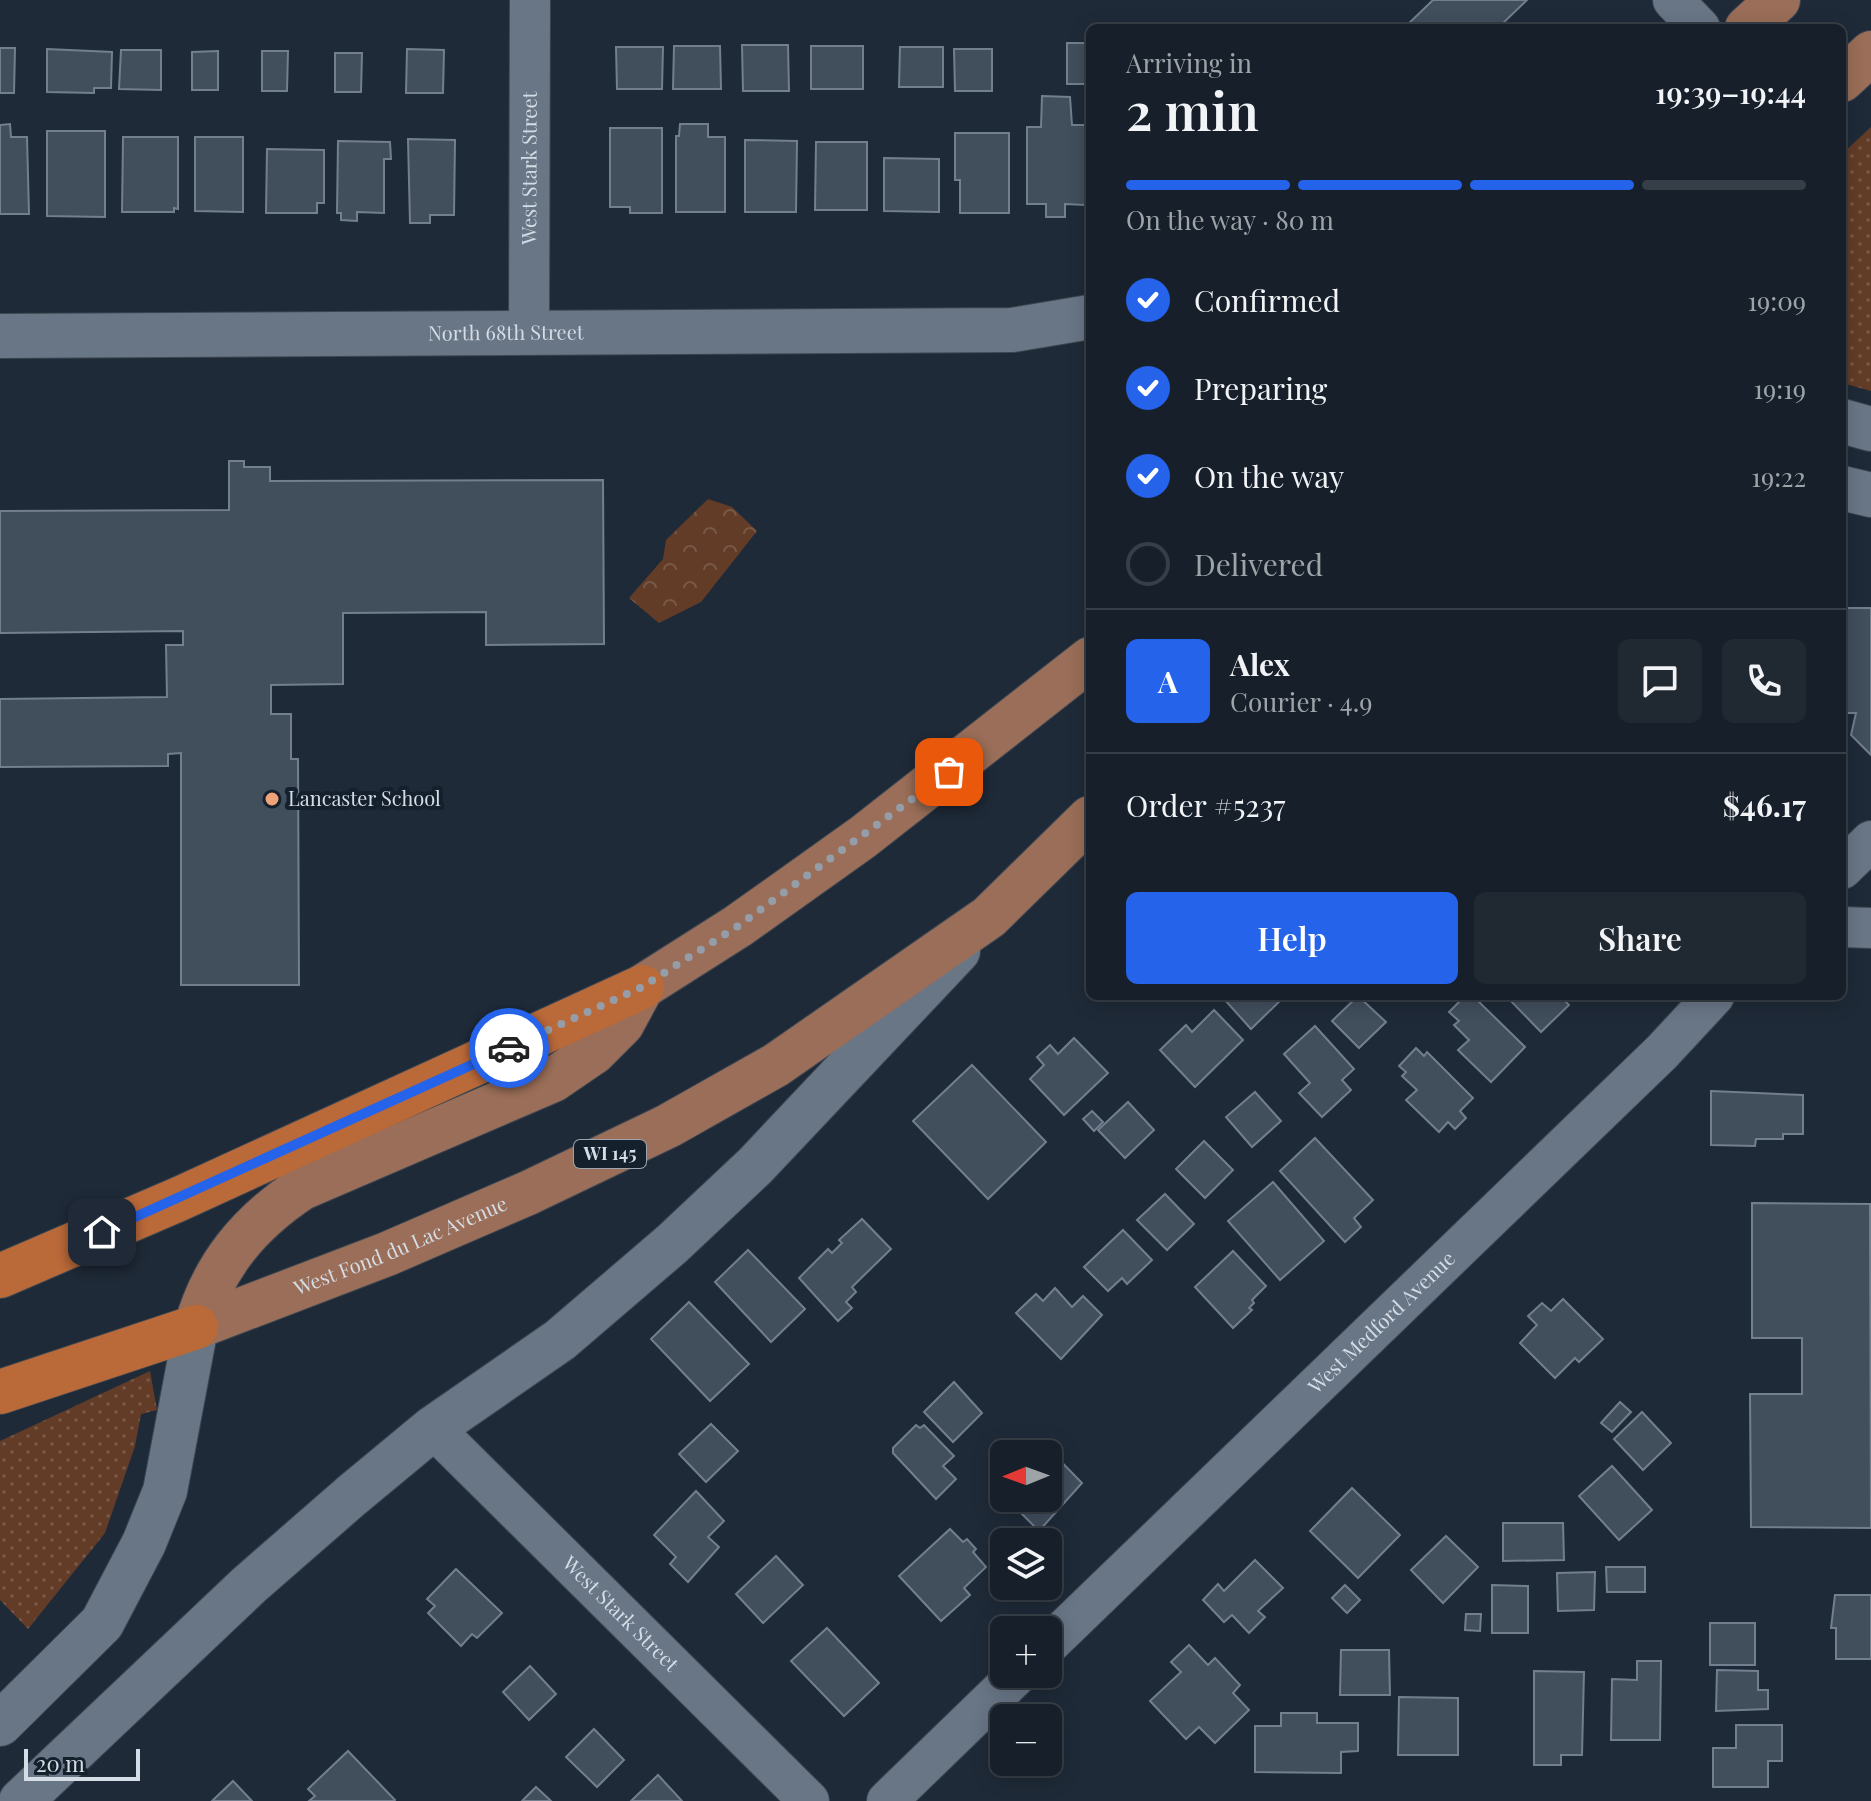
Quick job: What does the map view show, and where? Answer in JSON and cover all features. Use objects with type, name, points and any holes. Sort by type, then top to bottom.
[{"type":"highway","points":[[0,1276],[179,1199],[642,987]]},
{"type":"highway","name":"WI 145","points":[[0,1392],[196,1327]]},
{"type":"main road","points":[[1751,24],[1778,0]]},
{"type":"main road","points":[[1846,76],[1871,53]]},
{"type":"main road","points":[[196,1327],[206,1292],[220,1266],[257,1221],[279,1204],[302,1188],[553,1080],[594,1052],[622,1024],[642,987],[738,926],[863,837],[1086,662]]},
{"type":"main road","name":"West Fond du Lac Avenue","points":[[196,1327],[401,1248],[528,1193],[668,1126],[776,1065],[989,917],[1086,822]]},
{"type":"street","name":"West Stark Street","points":[[529,334],[530,0]]},
{"type":"street","points":[[1673,0],[1696,24]]},
{"type":"street","name":"North 68th Street","points":[[0,336],[1012,330],[1086,318]]},
{"type":"street","name":"North 68th Street","points":[[1012,330],[1086,342]]},
{"type":"street","points":[[1846,422],[1871,429]]},
{"type":"street","points":[[1846,489],[1871,495]]},
{"type":"street","points":[[1846,865],[1871,841]]},
{"type":"street","name":"West Fond du Lac Avenue","points":[[21,1801],[249,1585],[433,1428],[560,1340],[672,1244],[755,1166],[989,917]]},
{"type":"street","points":[[1846,927],[1871,928]]},
{"type":"street","name":"West Medford Avenue","points":[[1062,1631],[1662,1052],[1710,1000]]},
{"type":"street","points":[[0,1724],[102,1623],[144,1543],[165,1491],[196,1327]]},
{"type":"street","name":"West Stark Street","points":[[433,1428],[809,1801]]},
{"type":"street","points":[[887,1801],[1004,1688]]},
{"type":"green space","points":[[1871,127],[1871,391],[1846,384],[1846,150]]},
{"type":"green space","points":[[708,499],[732,507],[757,531],[701,602],[659,623],[629,598],[663,559],[666,540]]},
{"type":"green space","points":[[150,1371],[157,1410],[141,1414],[135,1446],[105,1533],[28,1629],[0,1600],[0,1441]]},
{"type":"building","points":[[1433,0],[1527,0],[1502,24],[1408,24]]},
{"type":"building","points":[[1067,43],[1086,43],[1086,84],[1067,84]]},
{"type":"building","points":[[742,45],[788,45],[789,91],[743,91]]},
{"type":"building","points":[[674,46],[720,46],[721,89],[673,89]]},
{"type":"building","points":[[811,46],[863,46],[863,89],[811,89]]},
{"type":"building","points":[[616,47],[663,47],[662,89],[617,89]]},
{"type":"building","points":[[900,47],[943,47],[943,87],[899,87]]},
{"type":"building","points":[[0,48],[15,48],[14,93],[0,93]]},
{"type":"building","points":[[47,49],[112,52],[111,88],[94,88],[94,93],[47,92]]},
{"type":"building","points":[[407,49],[444,50],[443,93],[406,93]]},
{"type":"building","points":[[954,49],[992,49],[992,91],[955,91]]},
{"type":"building","points":[[121,50],[161,50],[161,90],[119,89]]},
{"type":"building","points":[[218,51],[218,90],[192,90],[192,52]]},
{"type":"building","points":[[262,51],[288,51],[287,91],[262,91]]},
{"type":"building","points":[[335,53],[362,53],[361,92],[335,92]]},
{"type":"building","points":[[1042,96],[1070,97],[1072,125],[1086,125],[1085,205],[1065,204],[1065,217],[1046,217],[1046,204],[1027,204],[1027,127],[1041,127]]},
{"type":"building","points":[[10,124],[11,137],[27,137],[29,214],[0,214],[0,125]]},
{"type":"building","points":[[680,124],[708,124],[708,137],[725,137],[725,212],[676,212],[676,136],[679,136]]},
{"type":"building","points":[[610,128],[662,128],[662,213],[630,213],[630,207],[610,207]]},
{"type":"building","points":[[47,131],[105,131],[105,217],[47,216]]},
{"type":"building","points":[[955,133],[1009,133],[1009,213],[960,213],[960,180],[955,180]]},
{"type":"building","points":[[123,137],[178,137],[178,209],[174,208],[174,212],[122,212]]},
{"type":"building","points":[[195,137],[243,137],[243,212],[195,211]]},
{"type":"building","points":[[408,139],[455,140],[454,215],[430,215],[430,223],[410,223]]},
{"type":"building","points":[[745,140],[797,141],[796,212],[745,212]]},
{"type":"building","points":[[338,141],[390,142],[391,159],[384,159],[384,213],[357,212],[357,221],[341,220],[341,213],[337,213]]},
{"type":"building","points":[[816,142],[867,142],[867,210],[815,210]]},
{"type":"building","points":[[267,149],[324,150],[324,203],[317,203],[317,213],[266,213]]},
{"type":"building","points":[[884,158],[939,159],[939,212],[884,211]]},
{"type":"building","points":[[229,461],[244,461],[244,467],[270,467],[270,481],[603,480],[604,644],[486,645],[486,612],[343,613],[343,684],[271,685],[271,714],[291,714],[291,759],[298,759],[299,985],[181,985],[181,753],[168,754],[168,766],[0,767],[0,699],[167,697],[166,645],[183,645],[183,631],[0,633],[0,511],[229,510]]},
{"type":"building","points":[[1846,608],[1871,608],[1871,755],[1851,735],[1856,713],[1846,713]]},
{"type":"building","points":[[1225,1000],[1281,1000],[1251,1029]]},
{"type":"building","points":[[1354,1000],[1362,1000],[1386,1022],[1359,1048],[1332,1021]]},
{"type":"building","points":[[1461,1000],[1477,1000],[1525,1047],[1491,1082],[1458,1050],[1469,1040],[1454,1025],[1459,1021],[1449,1012]]},
{"type":"building","points":[[1510,1000],[1564,1000],[1569,1005],[1541,1032]]},
{"type":"building","points":[[1214,1010],[1243,1040],[1195,1087],[1160,1050],[1186,1025],[1192,1032]]},
{"type":"building","points":[[1315,1026],[1354,1069],[1342,1080],[1351,1090],[1322,1117],[1299,1093],[1310,1083],[1284,1054]]},
{"type":"building","points":[[1074,1038],[1108,1073],[1064,1115],[1030,1079],[1044,1065],[1037,1057],[1050,1045],[1058,1054]]},
{"type":"building","points":[[1416,1048],[1424,1056],[1427,1052],[1473,1098],[1460,1111],[1466,1118],[1455,1129],[1448,1122],[1439,1132],[1406,1100],[1417,1090],[1402,1076],[1406,1072],[1399,1066]]},
{"type":"building","points":[[972,1065],[1046,1142],[988,1199],[913,1121]]},
{"type":"building","points":[[1711,1091],[1803,1095],[1803,1134],[1783,1134],[1783,1139],[1756,1139],[1755,1146],[1711,1145]]},
{"type":"building","points":[[1255,1092],[1281,1121],[1252,1147],[1226,1117]]},
{"type":"building","points":[[1128,1102],[1154,1130],[1125,1158],[1098,1130]]},
{"type":"building","points":[[1092,1111],[1103,1122],[1094,1131],[1083,1119]]},
{"type":"building","points":[[1315,1138],[1373,1200],[1354,1218],[1361,1227],[1345,1242],[1280,1171]]},
{"type":"building","points":[[1204,1141],[1233,1170],[1205,1198],[1176,1169]]},
{"type":"building","points":[[1273,1182],[1324,1241],[1280,1280],[1228,1221]]},
{"type":"building","points":[[1165,1194],[1194,1224],[1167,1250],[1137,1220]]},
{"type":"building","points":[[1752,1203],[1870,1204],[1871,1528],[1751,1527],[1750,1394],[1802,1394],[1802,1338],[1752,1338]]},
{"type":"building","points":[[862,1219],[891,1249],[852,1287],[856,1292],[846,1302],[852,1308],[838,1321],[799,1278],[828,1249],[832,1253],[842,1243],[839,1240]]},
{"type":"building","points":[[1123,1230],[1152,1260],[1127,1284],[1122,1278],[1108,1291],[1084,1267]]},
{"type":"building","points":[[748,1250],[805,1309],[771,1342],[715,1282]]},
{"type":"building","points":[[1233,1251],[1266,1286],[1252,1300],[1254,1303],[1249,1308],[1252,1310],[1233,1328],[1195,1287]]},
{"type":"building","points":[[1055,1288],[1072,1307],[1083,1296],[1102,1315],[1061,1359],[1016,1313],[1036,1294],[1043,1301]]},
{"type":"building","points":[[1563,1299],[1603,1339],[1579,1362],[1575,1358],[1555,1378],[1520,1343],[1537,1325],[1528,1316],[1542,1303],[1551,1311]]},
{"type":"building","points":[[689,1302],[749,1364],[710,1401],[651,1339]]},
{"type":"building","points":[[954,1382],[982,1413],[953,1442],[924,1412]]},
{"type":"building","points":[[1620,1402],[1631,1412],[1612,1432],[1601,1423]]},
{"type":"building","points":[[1642,1412],[1671,1443],[1643,1470],[1614,1439]]},
{"type":"building","points":[[711,1424],[738,1451],[706,1482],[679,1454]]},
{"type":"building","points":[[916,1425],[920,1428],[924,1425],[954,1456],[943,1466],[956,1479],[936,1499],[893,1453],[893,1448]]},
{"type":"building","points":[[1062,1462],[1082,1483],[1062,1505]]},
{"type":"building","points":[[1612,1466],[1652,1510],[1619,1540],[1579,1496]]},
{"type":"building","points":[[1352,1488],[1400,1535],[1358,1578],[1310,1531]]},
{"type":"building","points":[[696,1491],[724,1521],[708,1537],[719,1547],[688,1582],[670,1564],[676,1557],[654,1535]]},
{"type":"building","points":[[1020,1512],[1056,1512],[1042,1528],[1036,1528]]},
{"type":"building","points":[[1503,1523],[1563,1523],[1564,1560],[1503,1561]]},
{"type":"building","points":[[950,1529],[963,1542],[967,1539],[986,1567],[964,1588],[970,1595],[941,1621],[899,1576]]},
{"type":"building","points":[[1446,1536],[1478,1567],[1443,1603],[1411,1570]]},
{"type":"building","points":[[776,1556],[803,1585],[763,1623],[736,1594]]},
{"type":"building","points":[[1255,1560],[1283,1588],[1258,1611],[1265,1617],[1249,1633],[1232,1615],[1224,1622],[1203,1600],[1218,1584],[1224,1591]]},
{"type":"building","points":[[1606,1567],[1645,1567],[1645,1592],[1607,1592]]},
{"type":"building","points":[[456,1569],[502,1613],[477,1638],[472,1634],[461,1646],[428,1613],[435,1606],[427,1599]]},
{"type":"building","points":[[1595,1572],[1594,1610],[1558,1611],[1557,1573]]},
{"type":"building","points":[[1345,1585],[1360,1600],[1347,1613],[1332,1598]]},
{"type":"building","points":[[1492,1585],[1528,1586],[1528,1633],[1492,1633]]},
{"type":"building","points":[[1835,1595],[1871,1595],[1871,1659],[1836,1659],[1836,1628],[1831,1628]]},
{"type":"building","points":[[1466,1614],[1481,1614],[1480,1631],[1465,1630]]},
{"type":"building","points":[[1710,1623],[1755,1623],[1755,1665],[1710,1665]]},
{"type":"building","points":[[827,1628],[879,1683],[844,1716],[791,1661]]},
{"type":"building","points":[[1189,1645],[1208,1665],[1215,1658],[1240,1685],[1233,1693],[1249,1710],[1215,1743],[1199,1727],[1186,1739],[1150,1701],[1181,1672],[1171,1662]]},
{"type":"building","points":[[1341,1650],[1389,1650],[1390,1695],[1340,1695]]},
{"type":"building","points":[[1637,1661],[1661,1661],[1660,1740],[1611,1740],[1612,1679],[1637,1680]]},
{"type":"building","points":[[530,1666],[556,1694],[529,1720],[503,1692]]},
{"type":"building","points":[[1717,1670],[1758,1671],[1758,1690],[1768,1690],[1768,1709],[1716,1711]]},
{"type":"building","points":[[1534,1671],[1584,1672],[1582,1755],[1561,1755],[1561,1765],[1534,1765]]},
{"type":"building","points":[[1399,1697],[1458,1698],[1458,1755],[1398,1755]]},
{"type":"building","points":[[1281,1713],[1317,1713],[1317,1723],[1358,1723],[1358,1751],[1341,1752],[1341,1773],[1255,1772],[1255,1726],[1281,1726]]},
{"type":"building","points":[[1736,1725],[1782,1725],[1782,1761],[1768,1761],[1768,1787],[1713,1787],[1713,1748],[1736,1748]]},
{"type":"building","points":[[594,1729],[624,1760],[597,1787],[566,1757]]},
{"type":"building","points":[[348,1751],[394,1801],[309,1801],[315,1796],[308,1789]]},
{"type":"building","points":[[658,1775],[682,1801],[631,1801]]},
{"type":"building","points":[[233,1781],[252,1801],[212,1801]]},
{"type":"building","points":[[536,1787],[551,1801],[522,1801]]},
{"type":"way so far","points":[[509,1048],[642,987],[738,926],[949,772]]},
{"type":"place","name":"Lancaster School","points":[[272,799]]},
{"type":"route","points":[[102,1232],[509,1048]]}]
